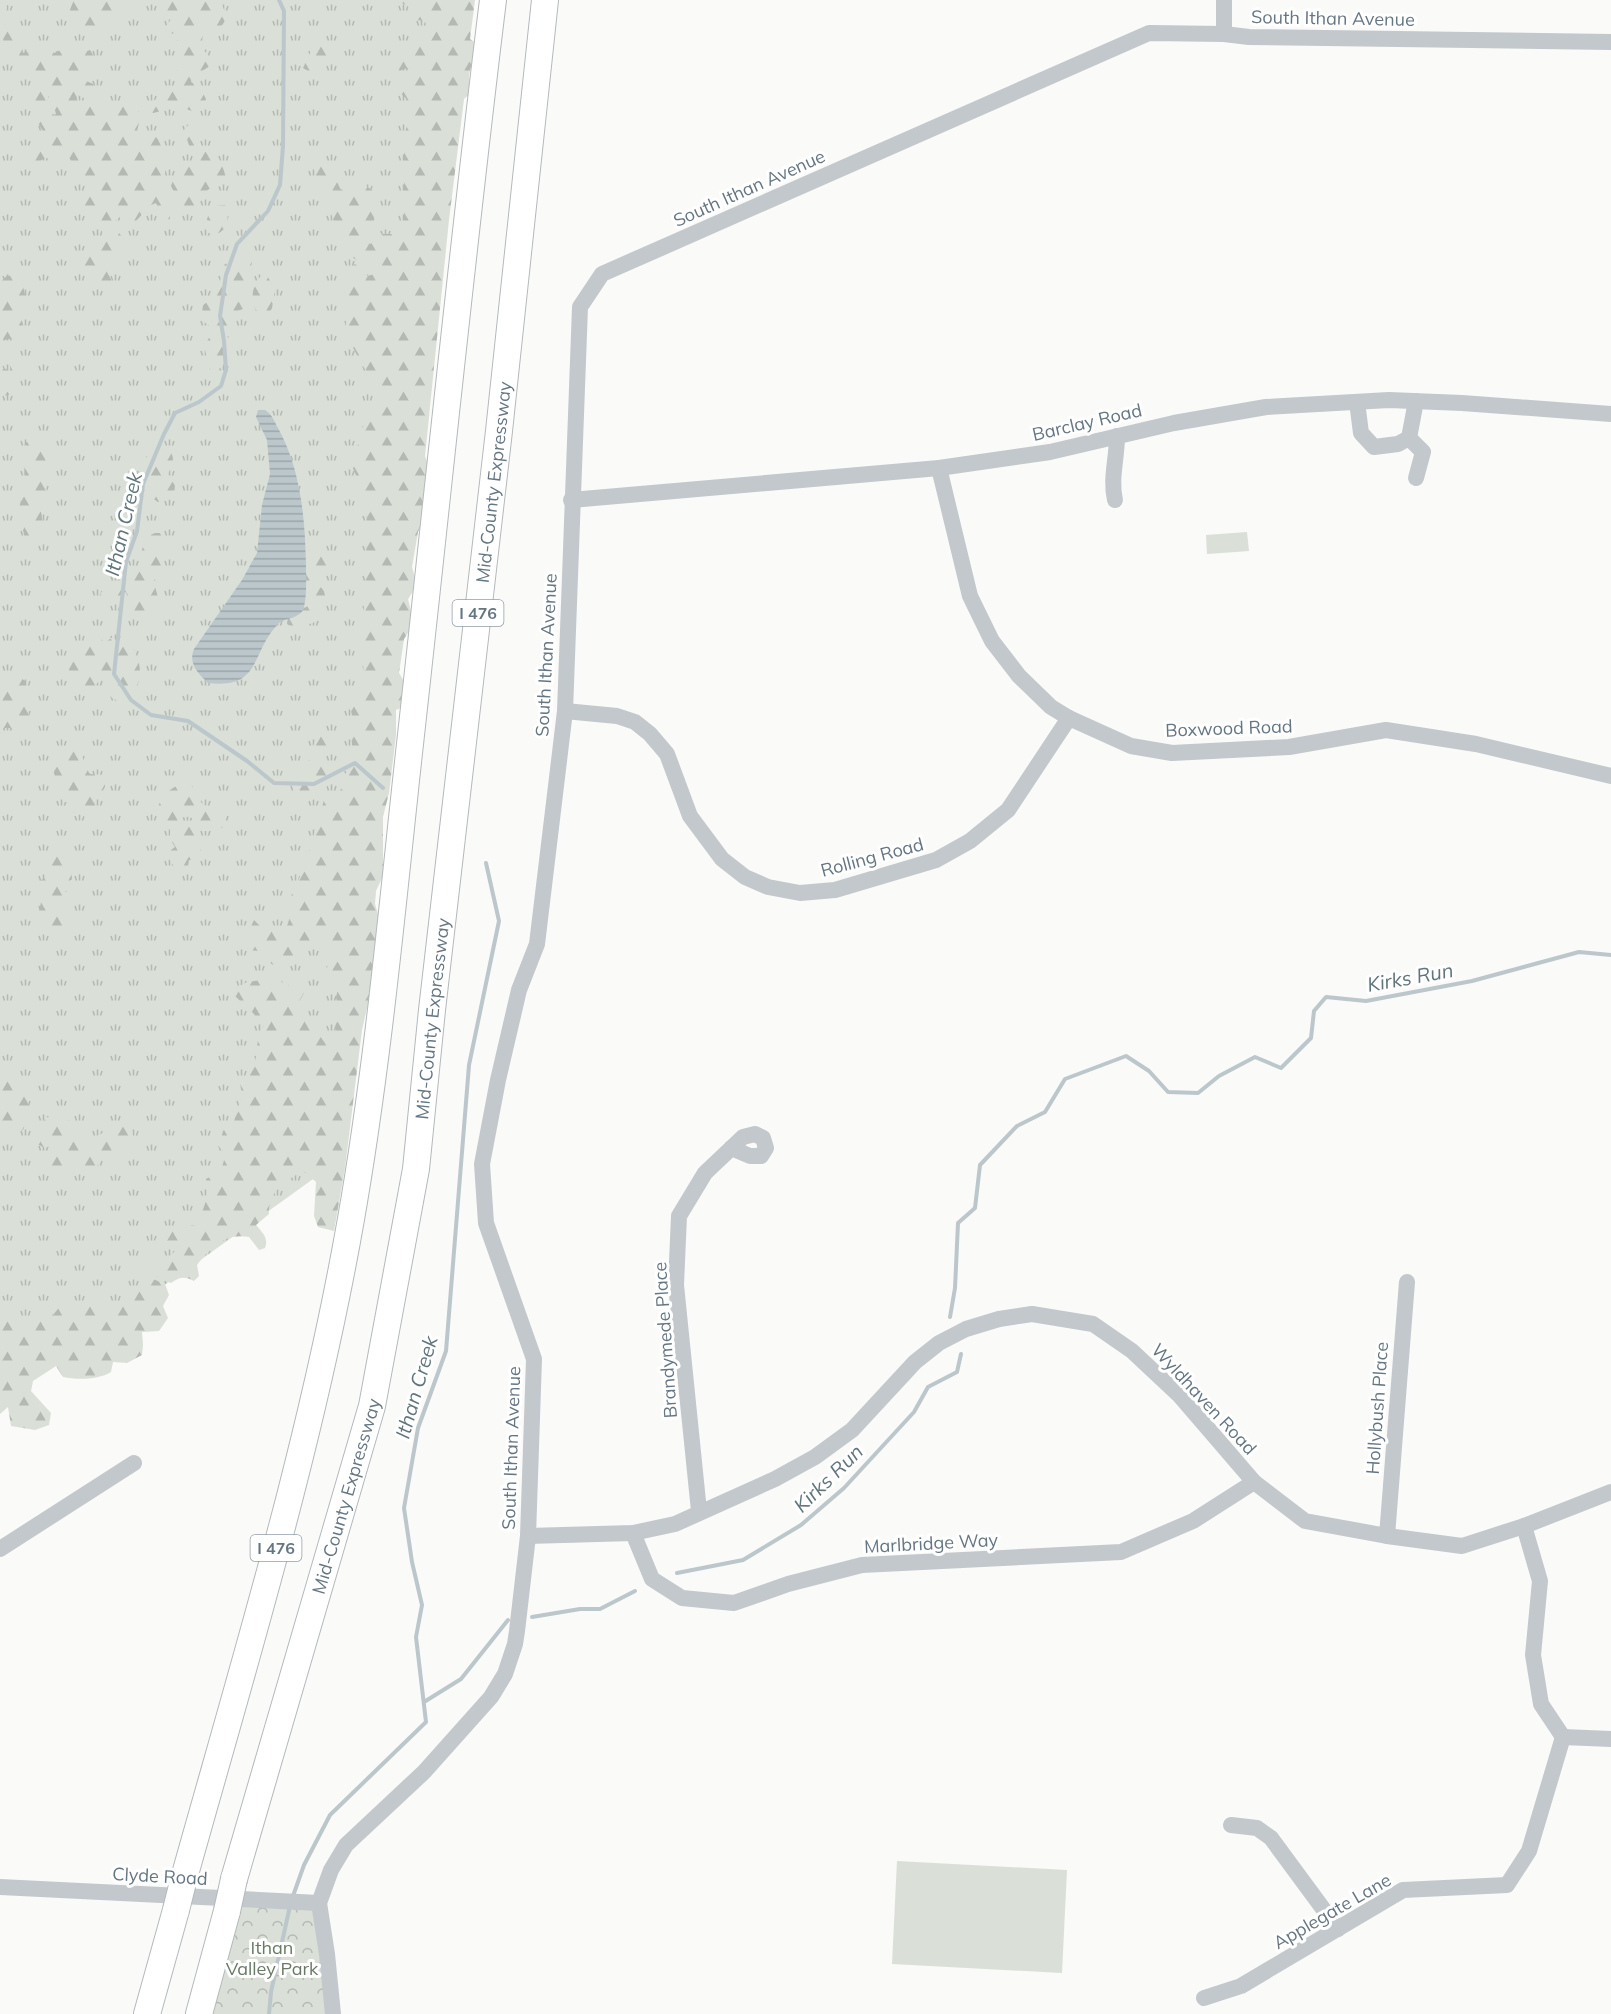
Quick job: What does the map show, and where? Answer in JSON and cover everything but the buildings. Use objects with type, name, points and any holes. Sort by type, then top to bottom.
[{"type":"highway","name":"I 476","points":[[147,2014],[311,1418],[352,1214],[365,1133],[396,884],[468,210],[493,0]]},
{"type":"highway","name":"Mid-County Expressway","points":[[199,2014],[234,1880],[372,1406],[416,1169],[434,988],[501,419],[545,0]]},
{"type":"street","points":[[1224,0],[1224,34]]},
{"type":"street","name":"South Ithan Avenue","points":[[333,2014],[319,1903],[331,1870],[346,1845],[424,1772],[491,1697],[505,1674],[515,1644],[528,1536],[534,1359],[486,1223],[482,1164],[498,1080],[519,990],[537,944],[564,711],[580,307],[602,274],[1149,33],[1224,34],[1249,37],[1611,42]]},
{"type":"street","points":[[1409,438],[1416,401]]},
{"type":"street","name":"Barclay Road","points":[[571,500],[939,468],[1050,453],[1174,423],[1266,407],[1416,401],[1611,414]]},
{"type":"street","points":[[1357,402],[1361,433],[1374,447],[1398,444],[1409,438]]},
{"type":"street","points":[[1115,500],[1112,486],[1117,456],[1117,436]]},
{"type":"street","points":[[1409,438],[1423,452],[1416,478]]},
{"type":"street","name":"Boxwood Road","points":[[939,468],[970,596],[992,641],[1018,676],[1052,707],[1069,718],[1131,746],[1172,753],[1289,747],[1386,730],[1476,744],[1611,776]]},
{"type":"street","name":"Rolling Road","points":[[564,711],[616,716],[635,722],[650,734],[667,754],[690,816],[722,859],[745,876],[768,887],[800,893],[835,890],[936,860],[970,841],[1008,810],[1069,718]]},
{"type":"street","name":"Brandymede Place","points":[[699,1511],[676,1285],[679,1216],[705,1173],[730,1148]]},
{"type":"street","name":"Hollybush Place","points":[[1387,1536],[1407,1282]]},
{"type":"street","name":"Wyldhaven Road","points":[[528,1536],[633,1533],[675,1524],[699,1511],[775,1479],[815,1457],[852,1430],[915,1362],[939,1343],[966,1329],[1032,1314],[1093,1324],[1132,1351],[1180,1396],[1254,1482],[1305,1521],[1387,1536],[1462,1546],[1524,1526],[1611,1492]]},
{"type":"street","points":[[0,1549],[134,1463]]},
{"type":"street","name":"Marlbridge Way","points":[[633,1533],[652,1579],[682,1598],[735,1603],[788,1584],[862,1565],[1121,1552],[1193,1521],[1254,1482]]},
{"type":"street","points":[[1524,1526],[1540,1581],[1533,1655],[1541,1704],[1563,1737],[1611,1739]]},
{"type":"street","name":"Applegate Lane","points":[[1204,1998],[1241,1986],[1403,1890],[1507,1885],[1529,1851],[1563,1737]]},
{"type":"street","points":[[1231,1825],[1257,1828],[1271,1838],[1338,1929]]},
{"type":"street","name":"Clyde Road","points":[[0,1887],[319,1903]]},
{"type":"green space","points":[[0,0],[466,0],[345,1156],[195,1264],[0,1398]]},
{"type":"green space","points":[[0,0],[33,0],[32,8],[7,5],[0,67]]},
{"type":"green space","points":[[63,0],[123,0],[120,14],[97,36],[89,40],[79,31],[68,15],[73,2]]},
{"type":"green space","points":[[166,0],[220,0],[227,17],[215,32],[210,28],[204,28],[202,41],[198,43],[193,40],[193,50],[196,48],[205,52],[210,66],[197,74],[193,72],[191,82],[202,91],[206,99],[204,106],[195,112],[183,108],[180,103],[170,109],[153,113],[148,111],[145,105],[170,93],[176,83],[178,34],[167,33],[166,26],[172,18],[166,9]]},
{"type":"green space","points":[[397,0],[475,0],[470,39],[479,45],[469,77],[472,91],[464,99],[425,456],[433,479],[423,521],[418,532],[412,567],[417,585],[408,599],[414,624],[404,639],[399,673],[405,683],[403,707],[396,710],[396,735],[389,793],[383,817],[383,876],[376,891],[375,904],[380,921],[378,959],[362,1030],[345,1168],[334,1231],[318,1227],[314,1216],[316,1182],[303,1171],[279,1188],[271,1199],[269,1214],[256,1225],[265,1238],[265,1248],[259,1250],[249,1237],[225,1239],[213,1247],[197,1265],[199,1276],[194,1281],[182,1278],[171,1283],[146,1273],[145,1264],[163,1261],[177,1249],[171,1244],[165,1249],[154,1242],[158,1236],[164,1239],[171,1228],[177,1232],[180,1226],[198,1224],[207,1198],[206,1179],[221,1171],[226,1153],[219,1147],[223,1131],[234,1121],[242,1095],[240,1083],[248,1076],[255,1063],[258,1042],[264,1025],[235,996],[238,987],[247,982],[278,978],[282,982],[283,989],[289,985],[290,990],[297,988],[304,993],[294,1011],[306,1014],[312,1027],[328,1046],[334,1041],[336,1030],[334,1016],[339,1015],[336,997],[339,985],[326,972],[329,960],[323,934],[307,949],[299,949],[286,968],[271,963],[259,951],[248,950],[246,937],[254,920],[261,927],[286,929],[290,917],[290,898],[304,868],[324,800],[333,798],[346,784],[345,774],[355,763],[351,737],[353,732],[348,726],[348,721],[353,720],[348,697],[364,685],[362,636],[367,502],[350,461],[352,449],[361,443],[364,420],[380,418],[380,392],[346,334],[342,273],[355,264],[368,276],[374,274],[351,256],[333,219],[311,161],[314,158],[325,158],[341,190],[349,181],[358,179],[375,193],[374,224],[368,227],[361,240],[371,244],[374,234],[404,234],[404,135],[411,116],[411,103],[399,92],[411,85],[416,65],[399,71],[394,49],[407,42],[419,45],[428,33],[425,21],[417,20],[407,5]]},
{"type":"green space","points":[[2,25],[19,28],[23,53],[44,42],[54,53],[59,51],[63,45],[66,48],[76,48],[79,54],[90,50],[97,62],[89,78],[84,80],[93,84],[97,94],[94,99],[88,100],[78,95],[76,110],[86,120],[86,125],[91,126],[81,107],[85,105],[96,107],[102,104],[110,119],[114,109],[120,106],[129,106],[138,110],[140,117],[137,132],[158,138],[161,146],[167,198],[175,194],[171,186],[175,175],[191,163],[196,156],[182,132],[191,122],[195,124],[201,121],[202,139],[197,143],[198,149],[217,156],[226,178],[221,186],[209,189],[199,197],[197,217],[175,205],[169,209],[170,219],[163,220],[156,203],[151,205],[135,222],[126,223],[119,217],[110,226],[105,223],[98,224],[93,212],[83,210],[77,203],[84,194],[92,194],[92,187],[72,180],[70,175],[72,162],[67,155],[67,150],[62,153],[59,151],[50,159],[46,158],[37,162],[34,156],[9,168],[0,179],[0,163],[6,166],[27,157],[29,145],[39,150],[43,148],[37,140],[39,134],[44,133],[30,110],[20,100],[25,89],[41,80],[48,93],[46,108],[54,115],[56,114],[49,89],[50,73],[32,78],[26,75],[18,66],[20,56],[10,55],[0,48]]},
{"type":"green space","points":[[318,44],[326,52],[328,60],[316,76],[303,68],[312,49]]},
{"type":"green space","points":[[225,205],[228,211],[227,226],[218,234],[207,232],[206,223],[208,223],[209,214],[214,214],[216,206]]},
{"type":"green space","points":[[102,230],[110,230],[113,234],[119,233],[133,249],[125,256],[120,256],[117,267],[110,275],[113,285],[105,289],[86,276],[82,264],[86,254],[104,246]]},
{"type":"green space","points":[[235,256],[252,262],[247,282],[249,307],[234,312],[229,317],[227,330],[229,349],[236,356],[236,366],[222,361],[223,366],[216,371],[210,370],[204,346],[209,338],[211,327],[204,322],[203,305],[210,300],[211,292],[218,289],[224,265]]},
{"type":"green space","points":[[266,274],[275,289],[269,314],[256,310],[253,300],[255,284]]},
{"type":"green space","points":[[13,275],[21,278],[27,303],[16,309],[22,321],[24,336],[4,340],[0,338],[2,306],[0,281]]},
{"type":"green space","points":[[9,346],[16,389],[11,394],[0,397],[0,362],[9,373],[4,391],[9,392],[12,389],[7,347]]},
{"type":"green space","points":[[35,437],[46,444],[52,464],[43,478],[48,494],[40,502],[43,526],[39,540],[36,542],[29,538],[25,539],[23,530],[26,525],[19,509],[21,499],[28,492],[25,478],[25,443]]},
{"type":"green space","points":[[166,447],[173,457],[168,474],[175,485],[174,495],[169,500],[158,502],[145,493],[141,501],[132,507],[124,497],[125,492],[135,486],[144,487],[140,481],[141,476],[145,474],[148,454],[154,449]]},
{"type":"green space","points":[[1247,532],[1249,551],[1207,554],[1206,535]]},
{"type":"green space","points":[[161,533],[165,538],[166,557],[159,561],[165,574],[162,579],[153,580],[160,604],[156,611],[144,617],[133,613],[126,592],[113,599],[100,594],[109,583],[116,584],[125,581],[130,569],[144,564],[140,556],[146,537]]},
{"type":"green space","points":[[315,548],[325,551],[327,565],[326,582],[320,583],[319,586],[324,590],[325,596],[316,604],[323,613],[315,622],[295,629],[287,624],[288,616],[308,606],[306,602],[309,600],[309,588],[303,580],[309,568],[304,565],[303,558],[308,551]]},
{"type":"green space","points":[[96,630],[104,643],[113,637],[121,646],[133,648],[137,656],[140,677],[135,690],[125,704],[112,698],[106,690],[107,680],[111,676],[110,672],[95,685],[79,691],[71,678],[70,654],[84,651],[88,635]]},
{"type":"green space","points":[[13,672],[25,681],[26,685],[19,692],[33,727],[0,729],[0,674],[6,675]]},
{"type":"green space","points":[[326,733],[329,739],[324,756],[330,768],[331,782],[316,798],[305,803],[293,788],[295,781],[299,778],[309,779],[305,767],[317,752],[313,749],[316,739]]},
{"type":"green space","points":[[79,746],[90,774],[104,775],[105,787],[102,792],[92,793],[96,810],[93,816],[88,818],[73,812],[71,802],[63,802],[60,790],[64,781],[57,780],[54,772],[63,760],[56,754],[58,747]]},
{"type":"green space","points":[[185,782],[193,787],[200,801],[205,805],[226,809],[225,826],[216,831],[203,831],[191,817],[179,819],[201,836],[201,852],[196,859],[189,860],[185,870],[177,871],[169,859],[171,850],[175,847],[170,839],[170,823],[158,818],[158,811],[164,795]]},
{"type":"green space","points":[[57,850],[68,860],[71,869],[72,879],[62,889],[71,895],[71,903],[67,905],[70,922],[61,933],[45,936],[37,920],[42,898],[33,889],[34,884],[45,878],[45,858]]},
{"type":"green space","points":[[10,1080],[12,1086],[24,1086],[28,1109],[24,1117],[26,1123],[23,1130],[9,1133],[2,1126],[0,1084],[2,1081]]},
{"type":"green space","points":[[58,1115],[69,1120],[69,1128],[78,1129],[86,1142],[117,1125],[128,1128],[133,1134],[129,1147],[121,1146],[119,1155],[113,1160],[100,1155],[100,1162],[97,1166],[91,1166],[85,1175],[80,1172],[78,1165],[66,1181],[57,1183],[51,1177],[49,1156],[57,1143],[45,1148],[37,1144],[36,1136],[45,1128],[43,1122],[47,1117],[52,1119]]},
{"type":"green space","points":[[153,1279],[165,1284],[169,1295],[163,1306],[168,1318],[159,1331],[142,1332],[142,1355],[127,1363],[113,1362],[111,1372],[94,1378],[63,1377],[56,1366],[33,1381],[31,1391],[51,1413],[49,1425],[35,1430],[11,1426],[8,1407],[0,1414],[0,1309],[13,1311],[13,1322],[32,1324],[30,1317],[32,1312],[37,1311],[41,1316],[43,1311],[48,1309],[53,1315],[62,1304],[76,1308],[85,1304],[108,1307],[112,1312],[127,1302],[136,1286]]},
{"type":"green space","points":[[897,1861],[1067,1870],[1062,1973],[892,1964]]},
{"type":"green space","name":"Ithan Valley Park","points":[[231,1891],[319,1903],[333,2014],[201,2014]]},
{"type":"shaded area","points":[[258,410],[265,410],[273,418],[286,444],[297,477],[304,530],[305,602],[300,614],[278,624],[269,635],[253,667],[246,675],[238,680],[225,683],[208,683],[193,664],[192,654],[242,580],[257,553],[262,505],[270,474],[267,440],[256,417]]},
{"type":"waterway","name":"Ithan Creek","points":[[279,0],[284,11],[283,146],[280,185],[268,211],[237,244],[226,275],[220,316],[226,370],[221,386],[199,402],[175,413],[143,484],[137,531],[126,562],[114,674],[131,700],[151,715],[188,721],[247,761],[274,783],[314,784],[355,763],[383,788]]},
{"type":"waterway","name":"Ithan Creek","points":[[293,1896],[304,1865],[330,1815],[426,1722],[416,1637],[422,1605],[412,1562],[404,1508],[418,1428],[446,1351],[469,1065],[499,921],[486,863]]},
{"type":"waterway","name":"Kirks Run","points":[[950,1317],[955,1288],[958,1223],[975,1208],[980,1165],[1017,1126],[1045,1112],[1065,1079],[1126,1056],[1149,1071],[1168,1092],[1198,1093],[1219,1076],[1255,1057],[1281,1068],[1311,1038],[1314,1011],[1326,997],[1366,1001],[1472,981],[1579,952],[1611,955]]},
{"type":"waterway","name":"Kirks Run","points":[[677,1573],[743,1560],[801,1525],[844,1488],[914,1412],[928,1387],[957,1372],[961,1354]]},
{"type":"waterway","name":"Kirks Run","points":[[532,1617],[580,1609],[600,1609],[635,1591]]},
{"type":"waterway","name":"Kirks Run","points":[[424,1702],[461,1679],[508,1620]]},
{"type":"waterway","name":"Ithan Creek","points":[[269,2014],[271,1992],[290,1906]]}]
